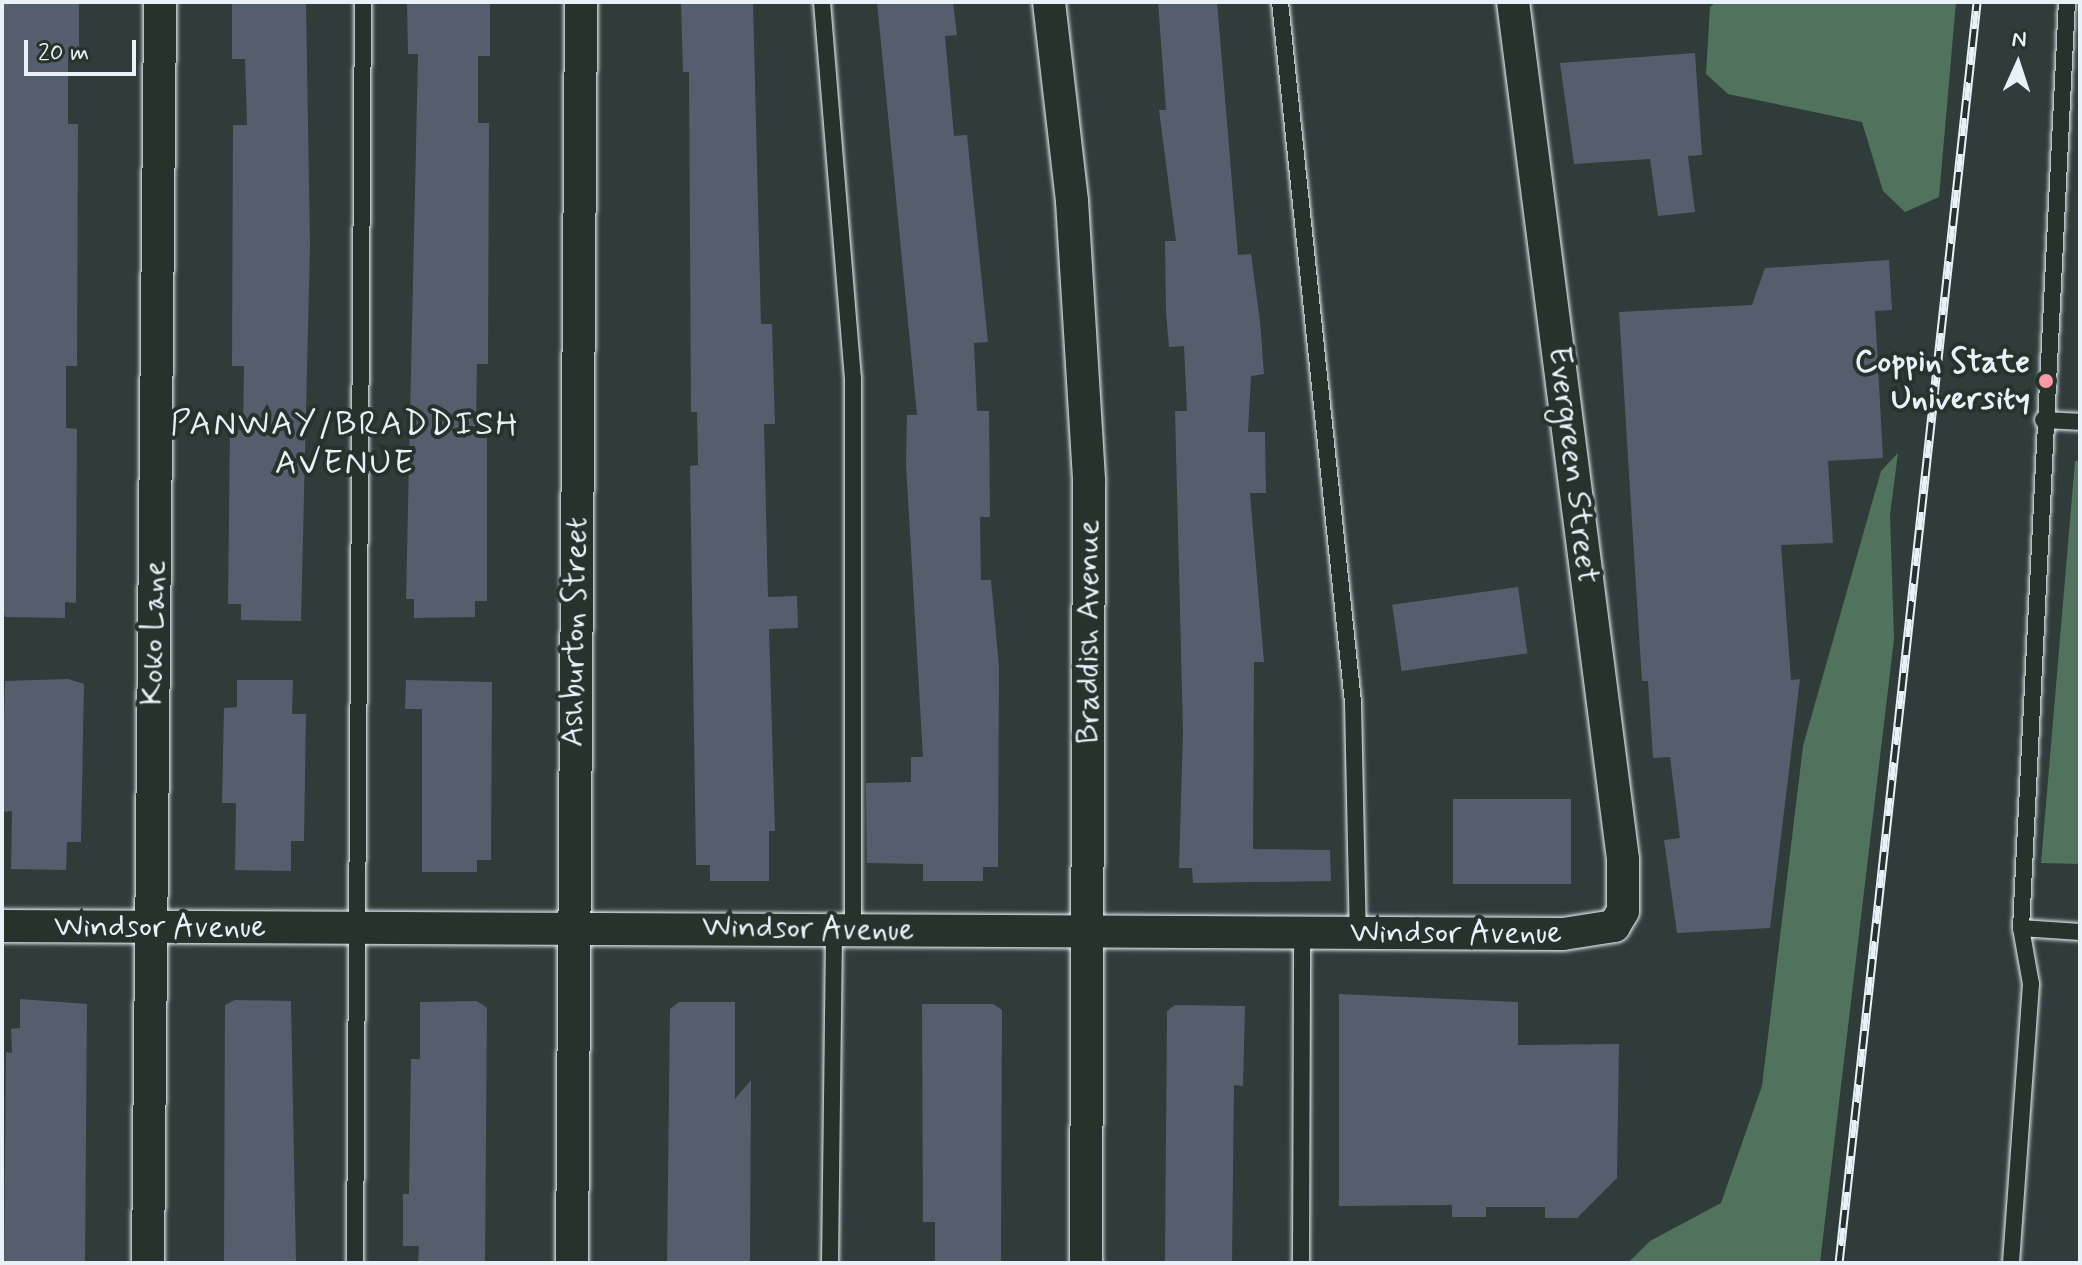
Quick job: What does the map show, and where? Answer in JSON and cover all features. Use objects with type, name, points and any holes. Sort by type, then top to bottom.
[{"type":"street","name":"Koko Lane","points":[[148,1263],[160,2]]},
{"type":"street","name":"Ashburton Street","points":[[572,1263],[581,2]]},
{"type":"street","name":"Braddish Avenue","points":[[1049,2],[1086,392],[1086,1263]]},
{"type":"street","name":"Evergreen Street","points":[[1513,2],[1623,859],[1623,911],[1614,926]]},
{"type":"street","name":"Windsor Avenue","points":[[2,926],[1358,934],[1563,934],[1614,926]]},
{"type":"lane","points":[[355,1263],[363,2]]},
{"type":"lane","points":[[822,2],[853,378],[843,929],[830,1263]]},
{"type":"lane","points":[[1280,2],[1353,703],[1358,934]]},
{"type":"lane","points":[[2011,1263],[2031,984],[2021,928],[2043,420],[2067,2]]},
{"type":"lane","points":[[2043,420],[2080,422]]},
{"type":"lane","points":[[2021,928],[2080,932]]},
{"type":"lane","points":[[1301,1263],[1302,933]]},
{"type":"green space","points":[[1716,2],[1956,2],[1939,197],[1905,212],[1883,191],[1862,122],[1728,94],[1706,74],[1710,7]]},
{"type":"green space","points":[[1898,453],[1890,515],[1894,639],[1820,1263],[1628,1263],[1650,1241],[1721,1203],[1762,1086],[1803,746],[1881,471]]},
{"type":"green space","points":[[2075,461],[2080,461],[2080,864],[2041,863]]},
{"type":"building","points":[[2,2],[79,2],[79,58],[68,58],[68,124],[78,124],[77,366],[66,366],[66,428],[77,429],[76,603],[65,602],[65,618],[5,617],[3,610]]},
{"type":"building","points":[[232,2],[306,2],[310,246],[301,621],[241,620],[241,604],[228,604],[230,429],[243,430],[244,366],[232,366],[233,125],[247,125],[245,59],[232,59]]},
{"type":"building","points":[[407,2],[490,2],[490,56],[478,56],[478,123],[489,123],[488,364],[477,364],[476,427],[487,427],[487,601],[475,601],[475,617],[414,618],[414,599],[406,599],[418,54],[408,54]]},
{"type":"building","points":[[681,2],[753,2],[761,324],[772,324],[775,424],[764,424],[768,597],[797,596],[798,628],[769,629],[775,831],[769,831],[769,881],[710,881],[710,865],[696,865],[690,466],[698,465],[697,412],[691,412],[689,72],[683,72]]},
{"type":"building","points":[[877,2],[953,2],[957,35],[945,36],[954,136],[967,135],[988,342],[974,343],[977,411],[989,411],[990,517],[980,517],[981,580],[991,580],[999,666],[998,867],[983,867],[983,881],[923,881],[923,864],[867,863],[866,783],[911,782],[911,757],[923,757],[906,464],[907,415],[917,415]]},
{"type":"building","points":[[1158,2],[1217,2],[1238,255],[1251,254],[1260,321],[1264,374],[1251,376],[1248,432],[1265,432],[1266,493],[1250,493],[1264,662],[1254,662],[1253,849],[1330,850],[1331,881],[1193,883],[1192,868],[1179,868],[1183,732],[1175,411],[1187,411],[1184,346],[1169,347],[1166,312],[1165,241],[1176,241],[1159,110],[1166,110]]},
{"type":"building","points":[[1695,53],[1702,155],[1688,156],[1695,212],[1658,216],[1650,159],[1574,164],[1560,63]]},
{"type":"building","points":[[1889,260],[1892,310],[1875,311],[1883,458],[1828,461],[1833,543],[1781,545],[1791,680],[1800,679],[1770,928],[1677,933],[1664,840],[1680,838],[1670,757],[1653,758],[1648,681],[1642,681],[1619,312],[1752,305],[1765,268]]},
{"type":"building","points":[[1518,587],[1527,653],[1402,671],[1392,605]]},
{"type":"building","points":[[68,679],[84,684],[81,842],[67,842],[66,870],[11,869],[12,811],[2,812],[5,681]]},
{"type":"building","points":[[237,680],[293,680],[292,714],[306,714],[304,841],[291,841],[291,871],[235,870],[236,803],[222,803],[224,708],[237,707]]},
{"type":"building","points":[[406,680],[492,682],[491,860],[477,860],[477,872],[422,872],[422,709],[405,709]]},
{"type":"building","points":[[1453,799],[1571,799],[1571,884],[1453,884]]},
{"type":"building","points":[[1339,994],[1518,1002],[1518,1045],[1619,1044],[1617,1178],[1577,1218],[1545,1218],[1545,1207],[1486,1207],[1486,1217],[1452,1217],[1452,1205],[1339,1206]]},
{"type":"building","points":[[20,999],[87,1004],[85,1263],[4,1263],[6,1052],[12,1053],[11,1029],[20,1028]]},
{"type":"building","points":[[235,1000],[291,1001],[296,1263],[224,1263],[225,1005]]},
{"type":"building","points":[[477,1001],[487,1008],[485,1263],[418,1263],[419,1246],[403,1246],[403,1194],[409,1194],[411,1059],[420,1059],[420,1002]]},
{"type":"building","points":[[679,1002],[735,1002],[735,1099],[751,1080],[750,1263],[667,1263],[670,1009]]},
{"type":"building","points":[[922,1004],[993,1004],[1002,1010],[1001,1263],[935,1263],[935,1222],[923,1222]]},
{"type":"building","points":[[1175,1005],[1245,1006],[1243,1086],[1234,1085],[1232,1263],[1165,1263],[1167,1011]]},
{"type":"railway","points":[[1839,1263],[1977,2]]},
{"type":"place","name":"Coppin State University","points":[[2046,381]]},
{"type":"district","name":"PANWAY/BRADDISH AVENUE","points":[[345,444]]}]
